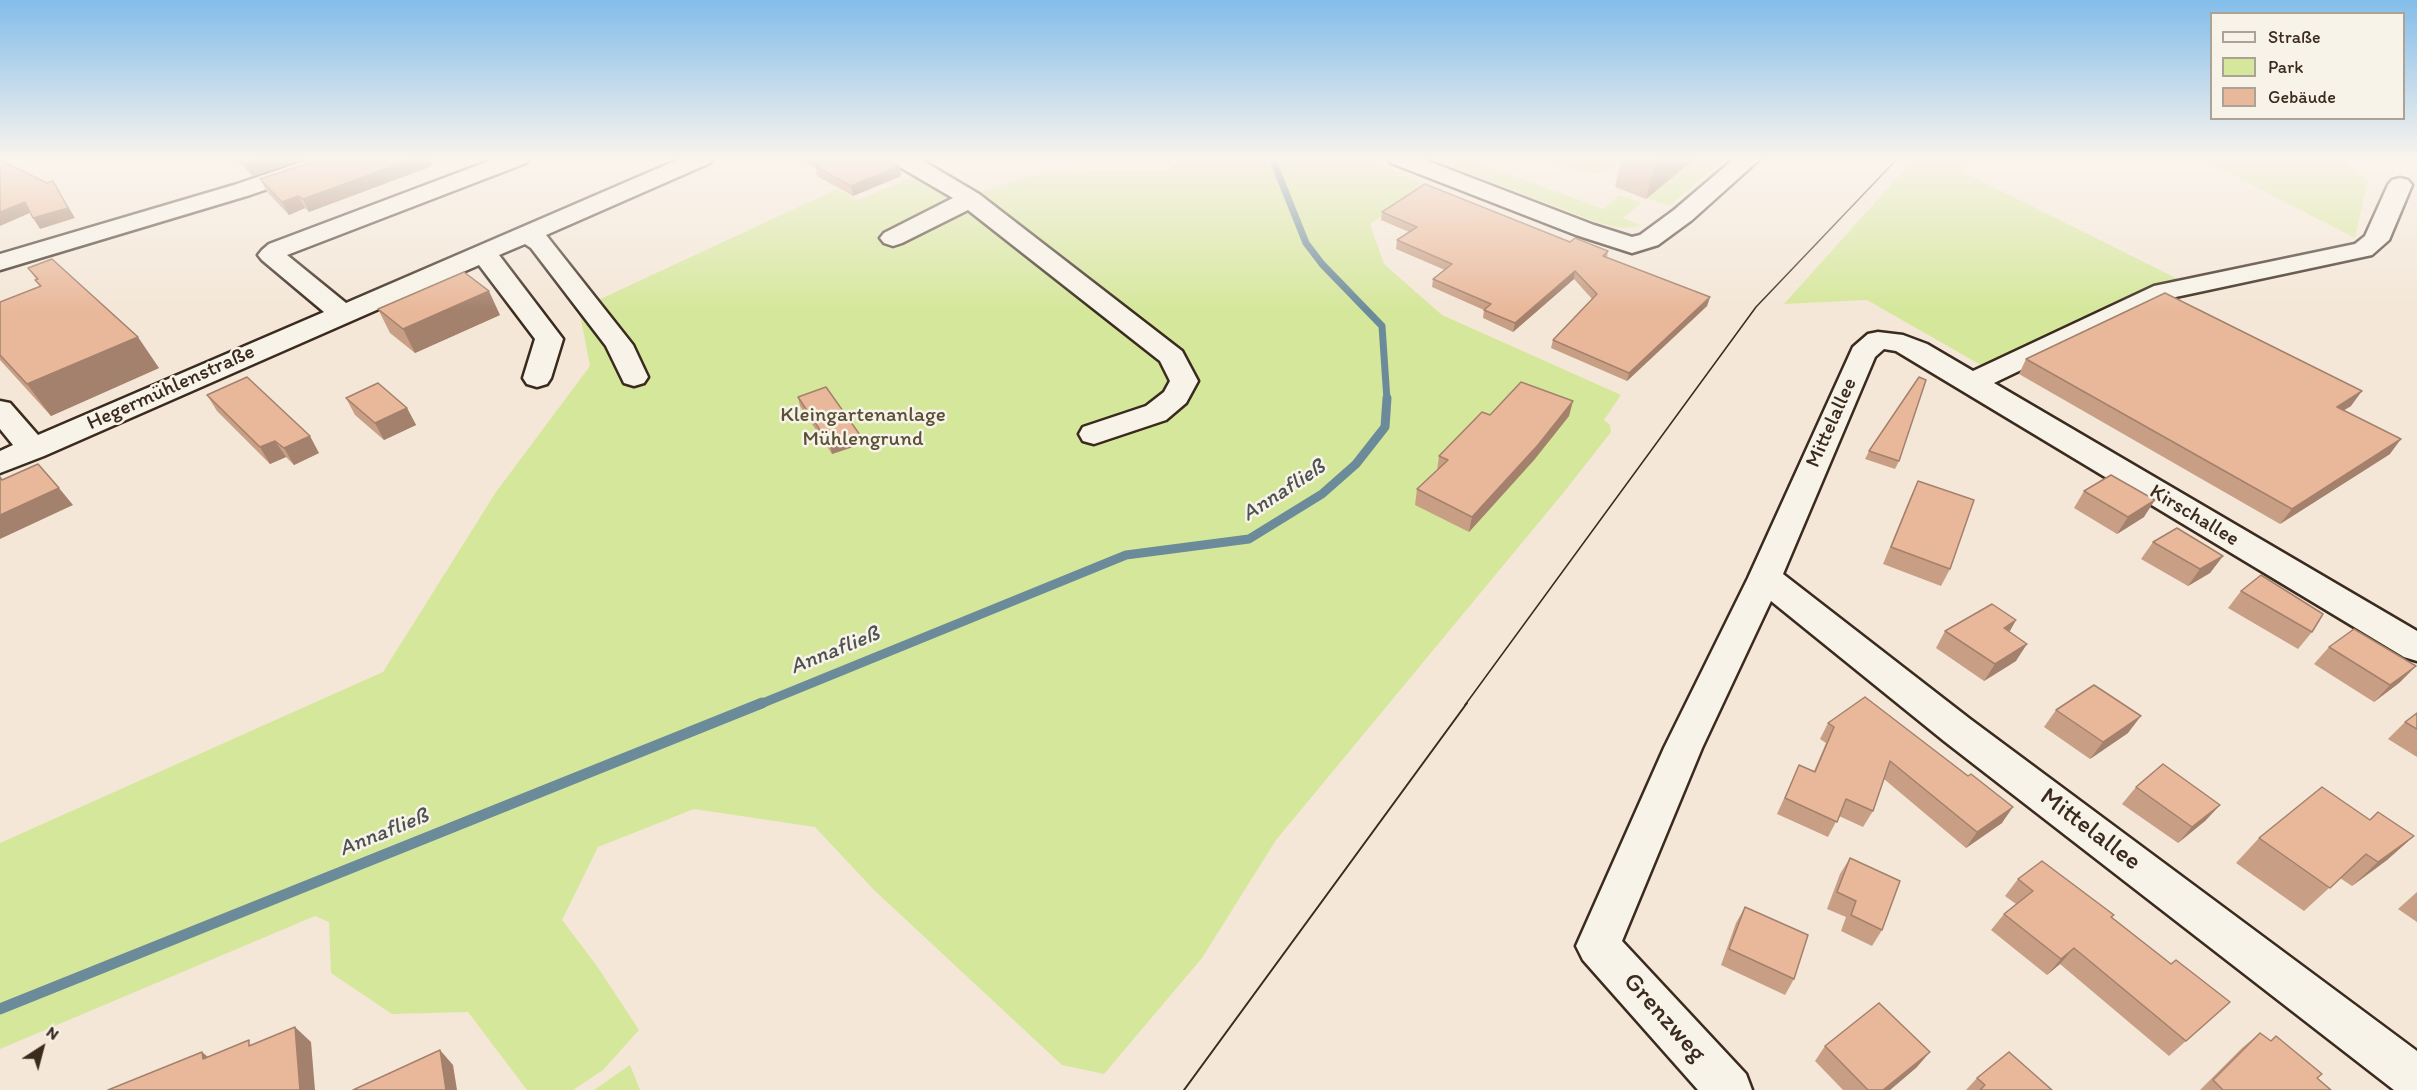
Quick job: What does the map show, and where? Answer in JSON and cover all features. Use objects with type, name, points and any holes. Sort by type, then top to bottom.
[{"type":"street","points":[[0,262],[179,209]]},
{"type":"street","points":[[342,313],[271,255],[278,249],[384,209]]},
{"type":"street","name":"Hegermühlenstraße","points":[[0,463],[583,209]]},
{"type":"street","points":[[893,238],[951,209]]},
{"type":"street","points":[[983,209],[1172,357],[1184,381],[1176,397],[1156,413],[1094,434]]},
{"type":"street","points":[[1532,209],[1632,245],[1649,240],[1690,209]]},
{"type":"street","points":[[1971,383],[2163,292],[2363,250],[2376,240],[2390,209]]},
{"type":"street","points":[[526,233],[540,243],[619,345],[634,377]]},
{"type":"street","points":[[480,253],[493,263],[549,339],[537,378]]},
{"type":"street","name":"Kirschallee","points":[[1878,340],[1903,343],[2417,648]]},
{"type":"street","name":"Mittelallee","points":[[1598,946],[1683,748],[1765,578],[1863,353],[1878,340]]},
{"type":"street","points":[[0,410],[33,449]]},
{"type":"street","name":"Mittelallee","points":[[1765,578],[1958,730],[2417,1079]]},
{"type":"street","name":"Grenzweg","points":[[1598,946],[1729,1090]]},
{"type":"green space","name":"Kleingartenanlage Mühlengrund","points":[[794,209],[1393,209],[1370,224],[1384,264],[1442,315],[1621,395],[1604,420],[1610,425],[1611,432],[1276,840],[1202,958],[1104,1074],[1062,1065],[874,890],[815,827],[694,809],[598,847],[562,920],[597,966],[639,1030],[603,1070],[573,1090],[527,1090],[468,1012],[392,1014],[331,973],[329,922],[315,916],[0,1049],[0,843],[383,672],[496,492],[590,366],[579,309]]},
{"type":"green space","points":[[1562,209],[1634,209],[1623,218],[1642,226],[1621,228],[1596,222]]},
{"type":"green space","points":[[1869,209],[2037,209],[2184,282],[1986,368],[1867,300],[1784,304]]},
{"type":"green space","points":[[2298,209],[2362,209],[2355,238]]},
{"type":"green space","points":[[630,1065],[640,1090],[594,1090]]},
{"type":"building","points":[[28,209],[65,209],[33,218]]},
{"type":"building","points":[[1387,209],[1487,209],[1570,242],[1575,238],[1608,251],[1603,256],[1710,297],[1629,373],[1553,340],[1597,294],[1575,271],[1515,323],[1484,310],[1491,304],[1433,279],[1452,264],[1397,240],[1417,227],[1382,212]]},
{"type":"building","points":[[52,259],[138,337],[27,384],[0,355],[0,302],[41,286],[28,268]]},
{"type":"building","points":[[464,272],[489,291],[403,329],[378,309]]},
{"type":"building","points":[[2165,293],[2362,391],[2337,407],[2401,439],[2292,509],[2026,359]]},
{"type":"building","points":[[247,377],[310,436],[284,448],[275,441],[260,447],[207,395]]},
{"type":"building","points":[[1919,377],[1926,380],[1899,461],[1869,451]]},
{"type":"building","points":[[1521,382],[1573,401],[1538,445],[1472,517],[1417,489],[1448,460],[1439,456],[1482,412],[1490,415]]},
{"type":"building","points":[[378,383],[407,408],[375,423],[346,398]]},
{"type":"building","points":[[826,387],[860,435],[830,445],[798,397]]},
{"type":"building","points":[[38,464],[59,488],[0,515],[0,477],[2,480]]},
{"type":"building","points":[[2111,475],[2155,500],[2128,517],[2084,491]]},
{"type":"building","points":[[1918,481],[1974,500],[1950,569],[1891,547]]},
{"type":"building","points":[[2177,528],[2223,556],[2200,569],[2153,542]]},
{"type":"building","points":[[2261,575],[2323,614],[2312,632],[2241,591]]},
{"type":"building","points":[[1992,604],[2016,620],[2004,628],[2027,644],[1995,664],[1945,631]]},
{"type":"building","points":[[2354,629],[2416,666],[2390,685],[2329,647]]},
{"type":"building","points":[[2094,685],[2141,716],[2103,742],[2056,710]]},
{"type":"building","points":[[1865,697],[1968,776],[1971,774],[2013,807],[1977,832],[1890,761],[1873,811],[1846,799],[1837,822],[1785,798],[1799,765],[1815,772],[1834,727],[1828,723]]},
{"type":"building","points":[[2417,713],[2417,729],[2405,722]]},
{"type":"building","points":[[2163,764],[2220,805],[2192,827],[2136,787]]},
{"type":"building","points":[[2322,787],[2370,820],[2378,812],[2414,836],[2378,862],[2366,854],[2330,888],[2259,838]]},
{"type":"building","points":[[1850,858],[1900,881],[1882,930],[1851,915],[1856,901],[1837,892]]},
{"type":"building","points":[[2042,861],[2114,915],[2111,917],[2171,964],[2176,960],[2230,1002],[2186,1041],[2074,948],[2061,959],[2004,914],[2033,891],[2018,879]]},
{"type":"building","points":[[1745,907],[1808,935],[1794,979],[1729,949]]},
{"type":"building","points":[[1879,1003],[1930,1052],[1883,1090],[1868,1090],[1825,1046]]},
{"type":"building","points":[[295,1027],[300,1090],[108,1090],[202,1052],[203,1059],[249,1040],[249,1046]]},
{"type":"building","points":[[2260,1033],[2271,1041],[2276,1036],[2322,1074],[2317,1078],[2331,1090],[2223,1090],[2213,1080]]},
{"type":"building","points":[[440,1050],[446,1090],[353,1090]]},
{"type":"building","points":[[2009,1052],[2052,1090],[1980,1090],[1985,1085],[1977,1078]]},
{"type":"waterway","name":"Annafließ","points":[[1292,209],[1306,243],[1322,264],[1382,326],[1387,399]]},
{"type":"waterway","name":"Annafließ","points":[[758,705],[1126,555],[1249,539],[1322,494],[1356,464],[1385,427],[1387,399]]},
{"type":"waterway","name":"Annafließ","points":[[0,1009],[762,703]]},
{"type":"tram line","points":[[1465,705],[1756,307],[1850,209]]},
{"type":"tram line","points":[[1184,1090],[1467,703]]}]
